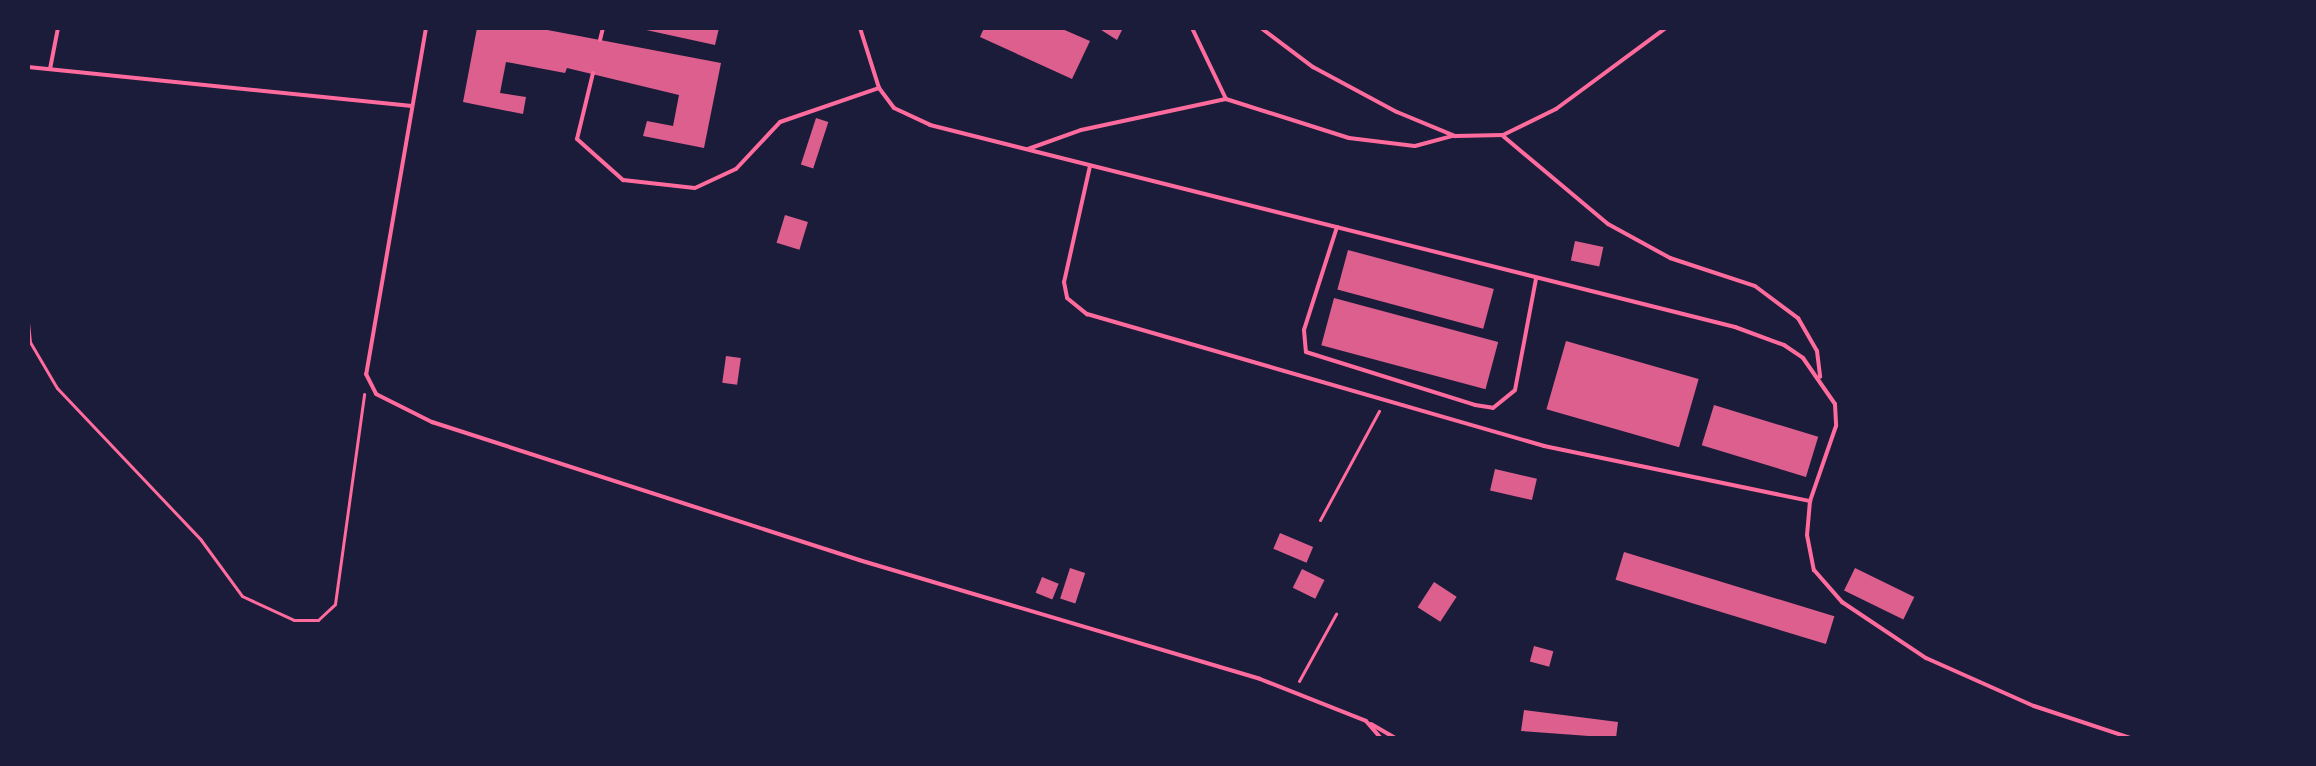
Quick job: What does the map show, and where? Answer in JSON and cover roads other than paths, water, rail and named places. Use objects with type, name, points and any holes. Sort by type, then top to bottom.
[{"type":"lane","points":[[50,69],[58,28]]},
{"type":"lane","points":[[426,28],[366,374],[376,394],[432,422],[1293,692],[1366,721],[1395,738]]},
{"type":"lane","points":[[600,40],[603,28]]},
{"type":"lane","points":[[860,28],[879,88],[894,108],[930,125],[1735,327],[1784,345],[1803,358],[1835,404],[1836,426],[1810,501],[1807,535],[1814,570],[1842,602],[1926,658],[2034,706],[2131,738]]},
{"type":"lane","points":[[1192,28],[1226,99]]},
{"type":"lane","points":[[1261,28],[1313,67],[1397,112],[1455,136]]},
{"type":"lane","points":[[1026,149],[1081,130],[1226,99],[1349,138],[1415,146],[1455,136],[1503,135],[1556,109],[1666,28]]},
{"type":"lane","points":[[28,67],[412,106]]},
{"type":"lane","points":[[593,73],[577,139],[623,180],[695,188],[736,169],[780,122],[879,88]]},
{"type":"lane","points":[[1503,135],[1608,224],[1670,258],[1755,286],[1798,318],[1817,351],[1820,380]]},
{"type":"lane","points":[[1090,166],[1064,282],[1067,298],[1087,314],[1544,446],[1810,501]]},
{"type":"lane","points":[[1337,227],[1304,330],[1306,352],[1475,405],[1493,408],[1515,390],[1536,279]]},
{"type":"lane","points":[[1366,721],[1381,738]]}]
